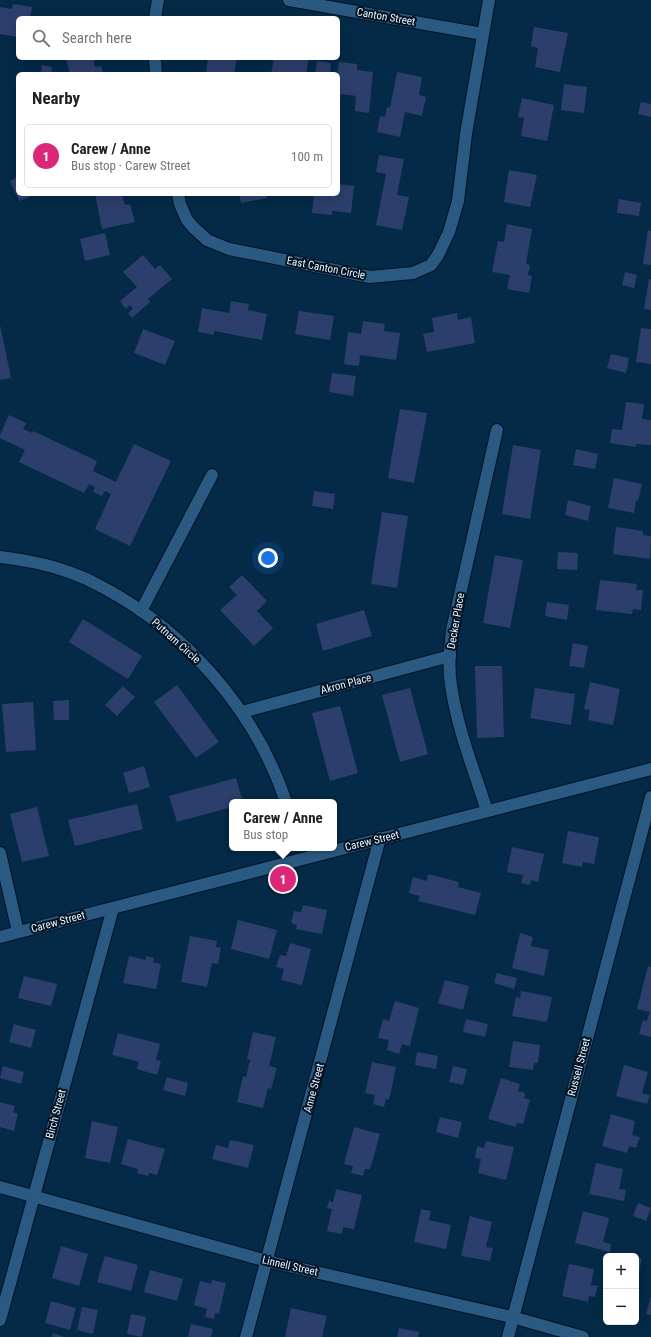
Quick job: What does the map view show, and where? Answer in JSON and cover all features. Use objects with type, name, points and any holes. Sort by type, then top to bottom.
[{"type":"street","points":[[155,16],[158,0]]},
{"type":"street","name":"Canton Street","points":[[289,0],[483,34]]},
{"type":"street","name":"East Canton Circle","points":[[178,196],[187,220],[193,227],[207,240],[229,249],[370,277],[413,273],[431,265],[438,256],[449,232],[458,201],[466,134],[489,0]]},
{"type":"street","points":[[155,60],[156,72]]},
{"type":"street","name":"Decker Place","points":[[487,811],[457,718],[450,684],[450,656],[452,630],[497,430]]},
{"type":"street","points":[[141,611],[212,475]]},
{"type":"street","name":"Putnam Circle","points":[[0,557],[27,560],[79,576],[120,597],[158,624],[193,654],[220,684],[242,712],[266,752],[285,799]]},
{"type":"street","name":"Akron Place","points":[[242,712],[450,656]]},
{"type":"street","name":"Carew Street","points":[[337,846],[380,838],[651,769]]},
{"type":"street","name":"Russell Street","points":[[508,1337],[651,797]]},
{"type":"street","name":"Anne Street","points":[[246,1337],[268,1261],[380,838]]},
{"type":"street","name":"Carew Street","points":[[0,937],[113,908],[313,851]]},
{"type":"street","points":[[0,853],[18,932]]},
{"type":"street","name":"Birch Street","points":[[0,1320],[113,908]]},
{"type":"street","name":"Linnell Street","points":[[0,1187],[268,1261],[512,1318],[583,1337]]},
{"type":"building","points":[[13,4],[32,7],[30,16],[16,16],[16,37],[0,34],[0,7],[12,9]]},
{"type":"building","points":[[534,27],[568,33],[560,72],[535,67],[538,48],[531,46]]},
{"type":"building","points":[[66,60],[93,60],[95,67],[101,66],[102,72],[70,72]]},
{"type":"building","points":[[208,60],[237,60],[234,72],[206,72]]},
{"type":"building","points":[[274,60],[309,60],[306,72],[271,72]]},
{"type":"building","points":[[317,61],[331,63],[330,72],[315,72]]},
{"type":"building","points":[[339,62],[357,64],[357,70],[373,72],[369,113],[355,111],[356,96],[341,94],[340,100],[340,72],[337,72]]},
{"type":"building","points":[[42,65],[52,67],[51,72],[41,72]]},
{"type":"building","points":[[397,72],[422,77],[419,95],[426,97],[422,116],[405,112],[400,137],[377,132],[380,116],[385,117],[387,107],[390,108]]},
{"type":"building","points":[[564,84],[587,87],[584,113],[561,110]]},
{"type":"building","points":[[522,98],[554,105],[547,141],[521,136],[524,118],[518,117]]},
{"type":"building","points":[[641,102],[651,104],[651,117],[638,114]]},
{"type":"building","points":[[379,155],[404,159],[397,195],[409,197],[402,230],[376,225],[386,174],[376,172]]},
{"type":"building","points":[[509,170],[537,175],[530,207],[504,202]]},
{"type":"building","points":[[16,178],[16,194],[10,181]]},
{"type":"building","points":[[340,184],[354,186],[351,213],[332,211],[332,215],[312,213],[314,196],[340,196]]},
{"type":"building","points":[[17,196],[31,196],[19,201]]},
{"type":"building","points":[[95,196],[123,196],[125,205],[130,204],[135,222],[102,229]]},
{"type":"building","points":[[239,196],[266,196],[267,198],[241,203]]},
{"type":"building","points":[[619,199],[641,203],[639,216],[617,213]]},
{"type":"building","points":[[507,224],[532,229],[526,264],[530,265],[528,275],[532,276],[529,293],[507,289],[510,275],[492,272],[498,241],[504,242]]},
{"type":"building","points":[[648,230],[651,231],[651,265],[643,264]]},
{"type":"building","points":[[105,233],[110,255],[85,261],[80,239]]},
{"type":"building","points":[[143,255],[155,269],[160,265],[172,279],[148,299],[150,302],[132,318],[128,313],[133,309],[130,305],[126,309],[120,301],[137,287],[123,272]]},
{"type":"building","points":[[625,272],[637,275],[634,288],[622,285]]},
{"type":"building","points":[[649,279],[651,279],[651,310],[644,309]]},
{"type":"building","points":[[231,301],[249,304],[248,310],[267,314],[262,340],[214,331],[214,335],[198,332],[202,308],[229,313]]},
{"type":"building","points":[[299,311],[334,316],[330,340],[295,334]]},
{"type":"building","points":[[457,313],[458,320],[471,317],[475,343],[427,352],[423,334],[434,332],[432,318]]},
{"type":"building","points":[[363,321],[385,324],[384,331],[400,333],[396,360],[360,355],[359,366],[344,364],[348,332],[361,334]]},
{"type":"building","points":[[0,325],[11,378],[0,380]]},
{"type":"building","points":[[641,328],[651,329],[651,364],[636,362]]},
{"type":"building","points":[[143,329],[175,341],[165,365],[134,353]]},
{"type":"building","points":[[611,354],[629,358],[626,373],[607,368]]},
{"type":"building","points":[[332,373],[356,376],[353,396],[329,392]]},
{"type":"building","points":[[626,402],[644,404],[642,419],[651,420],[651,445],[636,444],[636,447],[610,443],[612,429],[622,430]]},
{"type":"building","points":[[400,409],[427,413],[414,483],[388,478]]},
{"type":"building","points":[[9,415],[26,423],[23,429],[32,433],[33,431],[97,461],[93,471],[116,482],[134,444],[171,461],[130,546],[95,529],[111,494],[105,491],[102,496],[93,492],[95,487],[89,484],[84,493],[19,462],[25,450],[0,438]]},
{"type":"building","points":[[513,445],[541,450],[530,519],[502,514]]},
{"type":"building","points":[[576,449],[598,454],[595,469],[573,465]]},
{"type":"building","points":[[614,478],[642,484],[638,501],[636,500],[634,513],[608,508]]},
{"type":"building","points":[[314,491],[335,494],[333,509],[312,506]]},
{"type":"building","points":[[568,500],[591,506],[588,521],[565,515]]},
{"type":"building","points":[[382,512],[408,516],[397,588],[371,584]]},
{"type":"building","points":[[616,527],[643,531],[643,535],[651,536],[650,559],[613,554]]},
{"type":"building","points":[[558,552],[578,553],[577,570],[557,569]]},
{"type":"building","points":[[495,555],[523,560],[510,628],[483,623]]},
{"type":"building","points":[[242,575],[267,601],[257,611],[273,628],[254,646],[220,610],[237,595],[229,587]]},
{"type":"building","points":[[600,580],[637,584],[636,590],[643,590],[641,610],[633,609],[632,614],[596,610]]},
{"type":"building","points":[[547,602],[569,605],[567,620],[545,616]]},
{"type":"building","points":[[364,610],[372,636],[323,651],[316,624]]},
{"type":"building","points":[[83,619],[142,656],[128,679],[69,642]]},
{"type":"building","points":[[573,643],[588,646],[584,668],[569,666]]},
{"type":"building","points":[[475,666],[502,666],[504,737],[477,738]]},
{"type":"building","points":[[590,682],[620,689],[613,725],[588,720],[590,710],[584,709]]},
{"type":"building","points":[[177,685],[219,742],[196,758],[154,702]]},
{"type":"building","points":[[123,686],[135,697],[117,716],[105,705]]},
{"type":"building","points":[[410,688],[428,754],[400,762],[382,695]]},
{"type":"building","points":[[535,688],[575,694],[571,725],[530,718]]},
{"type":"building","points":[[69,700],[69,720],[54,720],[53,701]]},
{"type":"building","points":[[33,702],[36,750],[6,752],[2,704]]},
{"type":"building","points":[[340,706],[358,773],[330,781],[312,713]]},
{"type":"building","points":[[144,766],[150,787],[129,793],[123,773]]},
{"type":"building","points":[[236,778],[242,799],[229,799],[229,808],[177,822],[169,796]]},
{"type":"building","points":[[137,804],[143,829],[75,846],[68,820]]},
{"type":"building","points":[[37,807],[49,856],[22,862],[10,814]]},
{"type":"building","points":[[568,831],[599,837],[594,864],[583,862],[582,867],[562,863]]},
{"type":"building","points":[[512,847],[544,854],[538,882],[531,880],[530,885],[521,883],[523,875],[507,872]]},
{"type":"building","points":[[428,874],[459,882],[458,887],[481,893],[475,915],[418,901],[420,896],[409,893],[413,877],[427,881]]},
{"type":"building","points":[[303,905],[327,910],[322,934],[296,929],[297,925],[291,923],[294,911],[301,912]]},
{"type":"building","points":[[238,920],[277,930],[269,959],[231,949]]},
{"type":"building","points":[[520,933],[533,937],[531,946],[549,950],[544,976],[512,968]]},
{"type":"building","points":[[190,936],[217,941],[216,947],[221,948],[218,964],[212,963],[207,987],[181,982]]},
{"type":"building","points":[[290,943],[311,949],[302,985],[281,980],[284,969],[276,967],[280,955],[286,956]]},
{"type":"building","points":[[129,956],[146,960],[146,956],[154,958],[153,962],[161,964],[156,989],[123,983]]},
{"type":"building","points":[[648,966],[651,967],[651,1037],[639,1034],[643,1020],[647,1021],[650,1012],[637,1009]]},
{"type":"building","points":[[497,973],[517,978],[514,989],[494,983]]},
{"type":"building","points":[[24,976],[57,984],[51,1006],[18,998]]},
{"type":"building","points":[[445,980],[469,986],[463,1010],[438,1003]]},
{"type":"building","points":[[521,991],[552,997],[547,1022],[512,1016],[516,997],[520,998]]},
{"type":"building","points":[[395,1001],[419,1008],[410,1046],[402,1044],[399,1054],[387,1050],[389,1040],[378,1038],[383,1019],[389,1021]]},
{"type":"building","points":[[466,1019],[488,1024],[485,1037],[463,1032]]},
{"type":"building","points":[[14,1024],[36,1030],[31,1048],[9,1042]]},
{"type":"building","points":[[253,1032],[276,1037],[269,1066],[277,1068],[271,1089],[268,1088],[263,1108],[237,1102],[243,1076],[246,1077],[250,1060],[247,1059]]},
{"type":"building","points":[[118,1033],[160,1044],[156,1060],[161,1061],[157,1075],[137,1069],[139,1062],[112,1055]]},
{"type":"building","points":[[513,1041],[540,1045],[538,1063],[534,1063],[533,1070],[509,1067]]},
{"type":"building","points":[[417,1052],[438,1056],[436,1069],[415,1065]]},
{"type":"building","points":[[372,1062],[396,1067],[389,1100],[386,1099],[384,1107],[373,1104],[375,1095],[365,1093]]},
{"type":"building","points":[[624,1065],[648,1072],[642,1093],[650,1095],[647,1104],[616,1096]]},
{"type":"building","points":[[3,1066],[24,1072],[21,1084],[0,1078]]},
{"type":"building","points":[[453,1066],[467,1069],[463,1085],[449,1082]]},
{"type":"building","points":[[167,1077],[188,1083],[185,1096],[163,1090]]},
{"type":"building","points":[[501,1078],[520,1084],[518,1091],[525,1093],[524,1098],[530,1100],[523,1124],[517,1123],[516,1127],[488,1119]]},
{"type":"building","points":[[0,1102],[15,1106],[13,1112],[18,1114],[14,1131],[0,1127]]},
{"type":"building","points":[[611,1114],[635,1121],[632,1135],[640,1137],[636,1148],[629,1146],[627,1153],[602,1146]]},
{"type":"building","points":[[440,1117],[462,1122],[458,1138],[436,1132]]},
{"type":"building","points":[[92,1121],[118,1127],[110,1163],[85,1158]]},
{"type":"building","points":[[354,1127],[380,1134],[370,1169],[365,1169],[363,1176],[351,1173],[353,1166],[344,1164]]},
{"type":"building","points":[[128,1139],[165,1149],[157,1175],[149,1173],[148,1176],[137,1173],[138,1169],[121,1164]]},
{"type":"building","points":[[230,1140],[254,1145],[248,1168],[212,1159],[216,1145],[228,1148]]},
{"type":"building","points":[[486,1141],[514,1147],[506,1180],[478,1173],[481,1159],[475,1158],[477,1146],[484,1148]]},
{"type":"building","points":[[596,1163],[623,1169],[619,1189],[626,1190],[624,1201],[589,1194]]},
{"type":"building","points":[[336,1189],[362,1195],[354,1229],[343,1227],[342,1234],[327,1231],[332,1209],[327,1208],[329,1201],[333,1202]]},
{"type":"building","points":[[638,1203],[651,1208],[646,1221],[633,1216]]},
{"type":"building","points":[[421,1209],[431,1211],[429,1220],[451,1225],[446,1249],[414,1242]]},
{"type":"building","points":[[583,1211],[609,1218],[603,1242],[611,1244],[610,1252],[575,1243]]},
{"type":"building","points":[[470,1216],[492,1222],[486,1247],[493,1248],[490,1261],[461,1256]]},
{"type":"building","points":[[61,1246],[88,1254],[79,1286],[52,1278]]},
{"type":"building","points":[[105,1256],[138,1265],[131,1291],[97,1282]]},
{"type":"building","points":[[639,1258],[642,1259],[639,1271]]},
{"type":"building","points":[[569,1264],[594,1269],[591,1285],[598,1286],[595,1297],[589,1296],[588,1302],[562,1296]]},
{"type":"building","points":[[150,1270],[183,1279],[177,1301],[144,1292]]},
{"type":"building","points":[[212,1280],[226,1283],[219,1314],[215,1313],[214,1319],[205,1317],[207,1309],[194,1305],[200,1281],[211,1284]]},
{"type":"building","points":[[651,1296],[651,1315],[646,1314]]},
{"type":"building","points":[[51,1301],[76,1308],[70,1330],[45,1323]]},
{"type":"building","points":[[82,1307],[98,1310],[93,1334],[77,1330]]},
{"type":"building","points":[[291,1308],[327,1316],[322,1337],[285,1337]]},
{"type":"building","points":[[131,1314],[146,1317],[142,1337],[127,1334]]},
{"type":"building","points":[[191,1324],[213,1329],[211,1337],[188,1337]]},
{"type":"building","points":[[399,1328],[419,1332],[418,1337],[397,1337]]},
{"type":"building","points":[[53,1333],[64,1337],[52,1337]]},
{"type":"place","name":"Carew / Anne","points":[[283,879]]}]
